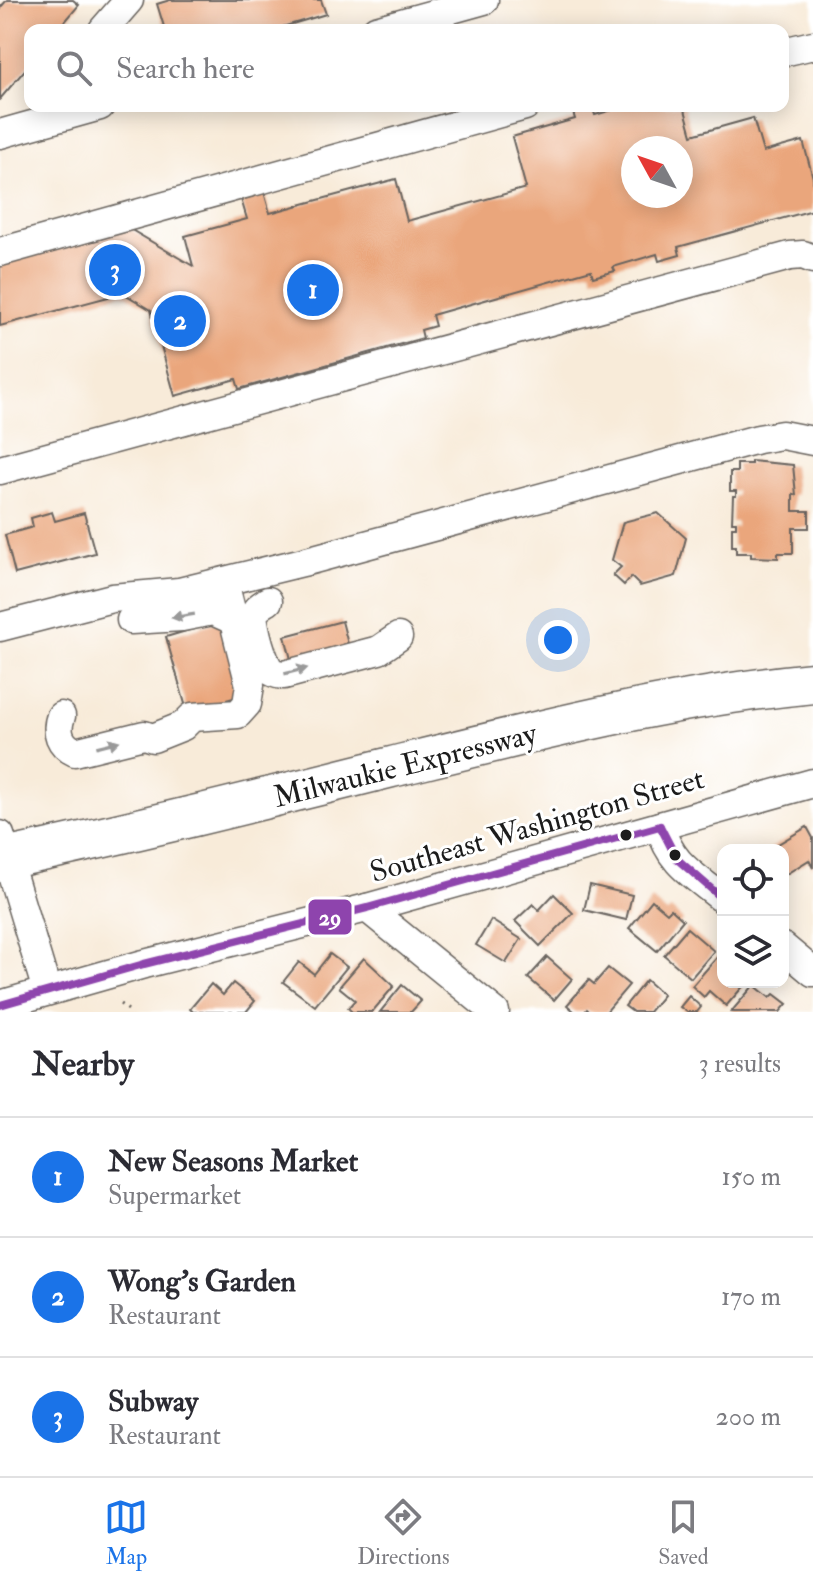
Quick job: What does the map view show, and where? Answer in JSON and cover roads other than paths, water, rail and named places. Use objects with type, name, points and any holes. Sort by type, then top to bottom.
[{"type":"highway","name":"Milwaukie Expressway","points":[[3,851],[188,818],[646,708],[813,683]]},
{"type":"street","points":[[108,24],[129,0]]},
{"type":"street","points":[[390,18],[484,0]]},
{"type":"street","points":[[789,51],[813,45]]},
{"type":"street","points":[[10,131],[32,112]]},
{"type":"street","points":[[10,131],[78,112]]},
{"type":"street","points":[[0,252],[503,112]]},
{"type":"street","points":[[0,470],[790,256],[803,255],[813,259]]},
{"type":"street","points":[[0,627],[112,598],[179,592],[224,582],[758,439],[782,435],[813,441]]},
{"type":"street","points":[[61,716],[59,738],[75,752],[144,735],[153,738],[183,726],[192,717],[238,714],[247,704],[250,685],[224,582]]},
{"type":"street","points":[[268,601],[255,613],[254,622],[266,665],[277,674],[284,675],[379,650],[398,637]]},
{"type":"street","points":[[131,620],[182,617],[213,611],[233,620]]},
{"type":"street","name":"Southeast Washington Street","points":[[0,1005],[144,964],[367,908],[813,783]]},
{"type":"street","points":[[660,826],[665,845],[676,860],[717,894]]},
{"type":"street","points":[[3,851],[47,991]]},
{"type":"street","points":[[367,908],[480,1007]]},
{"type":"street","points":[[789,952],[813,972]]},
{"type":"place","name":"Subway","points":[[115,270]]},
{"type":"place","name":"New Seasons Market","points":[[313,290]]},
{"type":"place","name":"Wong's Garden","points":[[180,321]]}]
